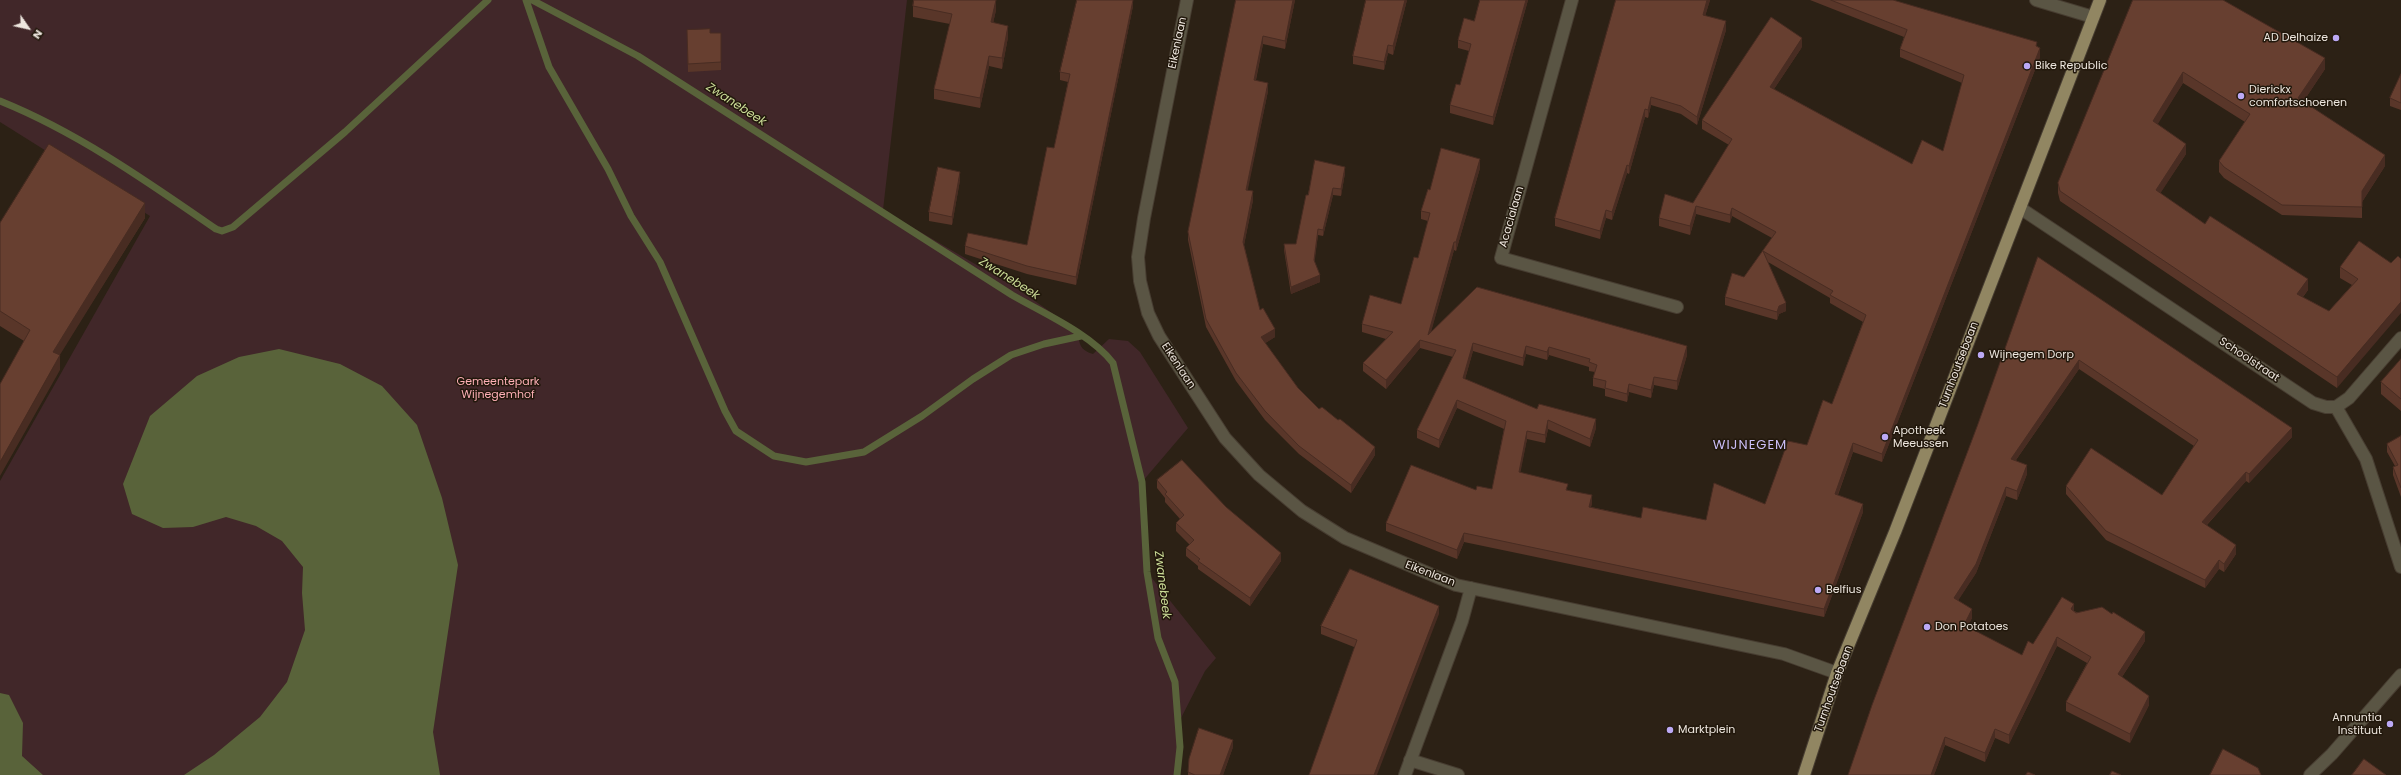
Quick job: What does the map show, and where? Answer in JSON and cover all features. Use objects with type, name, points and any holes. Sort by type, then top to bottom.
[{"type":"main road","name":"Turnhoutsebaan","points":[[1804,775],[1837,673],[1895,532],[2100,0]]},
{"type":"street","name":"Eikenlaan","points":[[1187,0],[1154,163],[1138,257],[1140,281],[1148,313],[1158,336],[1226,438],[1259,475],[1302,511],[1345,538],[1380,554],[1442,580],[1471,588]]},
{"type":"street","name":"Acacialaan","points":[[1572,0],[1500,258],[1677,307]]},
{"type":"street","points":[[2036,0],[2093,17]]},
{"type":"street","name":"Schoolstraat","points":[[2020,208],[2313,403],[2326,407],[2336,406]]},
{"type":"street","points":[[2401,338],[2349,398],[2336,406],[2366,459],[2401,567]]},
{"type":"street","points":[[1405,775],[1462,621],[1471,588],[1784,654],[1837,673]]},
{"type":"street","points":[[2310,775],[2332,754],[2401,675]]},
{"type":"street","points":[[1410,760],[1458,775]]},
{"type":"green space","name":"Gemeentepark Wijnegemhof","points":[[0,0],[907,0],[883,210],[1016,288],[1078,331],[1081,346],[1085,351],[1093,354],[1109,339],[1128,341],[1140,352],[1188,428],[1142,482],[1147,572],[1216,658],[1205,671],[1178,724],[1180,747],[1177,775],[0,775],[0,481],[150,216],[0,122]]},
{"type":"shaded area","points":[[279,349],[340,364],[382,386],[417,425],[442,498],[458,565],[433,732],[440,775],[184,775],[214,755],[260,717],[287,682],[305,630],[302,593],[303,567],[282,541],[256,526],[226,517],[193,527],[163,528],[132,514],[123,484],[150,416],[197,376],[239,357]]},
{"type":"shaded area","points":[[0,693],[9,695],[23,723],[22,756],[43,775],[0,775]]},
{"type":"building","points":[[914,0],[996,0],[991,22],[1008,26],[1002,58],[989,56],[980,98],[934,89],[952,14],[913,6]]},
{"type":"building","points":[[1077,0],[1133,0],[1076,277],[1027,266],[965,246],[968,233],[1027,245],[1047,147],[1054,148],[1070,74],[1060,72]]},
{"type":"building","points":[[1236,0],[1293,0],[1285,41],[1263,36],[1254,80],[1268,83],[1246,190],[1253,191],[1243,242],[1260,310],[1263,308],[1275,329],[1261,337],[1298,388],[1319,409],[1322,407],[1338,420],[1340,419],[1375,447],[1351,485],[1299,446],[1265,411],[1236,373],[1206,319],[1188,232]]},
{"type":"building","points":[[1366,0],[1405,0],[1393,46],[1388,45],[1384,62],[1353,56]]},
{"type":"building","points":[[1480,0],[1526,0],[1493,117],[1450,105],[1456,84],[1460,85],[1471,44],[1458,40],[1464,18],[1474,21]]},
{"type":"building","points":[[1616,0],[1707,0],[1703,15],[1726,21],[1697,117],[1681,106],[1651,97],[1648,110],[1645,109],[1629,166],[1627,165],[1612,212],[1606,210],[1600,231],[1555,218]]},
{"type":"building","points":[[1831,0],[1893,0],[2037,42],[2036,46],[2040,48],[1882,454],[1853,443],[1835,494],[1863,504],[1824,609],[1464,533],[1457,550],[1386,523],[1411,465],[1476,490],[1477,486],[1492,489],[1506,421],[1457,400],[1439,440],[1417,430],[1456,350],[1420,340],[1386,380],[1363,363],[1393,332],[1362,324],[1370,295],[1401,304],[1414,257],[1418,258],[1430,213],[1421,211],[1428,189],[1430,190],[1441,148],[1480,159],[1456,242],[1454,242],[1428,335],[1477,287],[1687,346],[1677,381],[1654,377],[1651,390],[1629,384],[1627,394],[1605,388],[1606,381],[1593,378],[1597,365],[1589,362],[1590,359],[1549,347],[1547,352],[1526,346],[1523,358],[1473,343],[1463,378],[1537,409],[1539,404],[1596,419],[1590,439],[1548,420],[1545,435],[1527,431],[1519,472],[1568,484],[1566,490],[1592,495],[1589,507],[1641,518],[1643,507],[1706,520],[1714,483],[1765,504],[1788,441],[1807,445],[1823,400],[1832,404],[1866,315],[1830,295],[1833,291],[1763,251],[1786,303],[1779,306],[1777,312],[1725,297],[1732,273],[1744,277],[1776,232],[1732,208],[1730,215],[1696,206],[1690,226],[1659,218],[1665,194],[1693,203],[1732,139],[1702,120],[1771,17],[1802,38],[1770,87],[1912,164],[1922,140],[1943,151],[1964,75],[1900,49],[1907,30]]},
{"type":"building","points":[[2133,0],[2223,0],[2325,58],[2298,98],[2385,155],[2362,191],[2362,207],[2282,205],[2224,167],[2219,161],[2250,114],[2183,72],[2153,121],[2186,144],[2156,190],[2205,224],[2210,216],[2308,279],[2297,294],[2329,311],[2358,279],[2340,267],[2359,241],[2391,263],[2398,256],[2401,259],[2401,302],[2337,377],[2060,191],[2058,183]]},
{"type":"building","points":[[710,29],[710,33],[721,33],[721,62],[688,64],[687,30]]},
{"type":"building","points":[[2401,74],[2401,103],[2390,98]]},
{"type":"building","points":[[49,144],[145,203],[53,352],[60,355],[0,462],[0,384],[30,330],[0,311],[0,223]]},
{"type":"building","points":[[1315,160],[1345,167],[1341,189],[1333,188],[1323,230],[1318,229],[1314,260],[1320,275],[1291,287],[1284,244],[1296,244]]},
{"type":"building","points":[[938,167],[960,172],[952,217],[929,212]]},
{"type":"building","points":[[2038,257],[2292,428],[2249,474],[2246,472],[2202,522],[2236,545],[2224,564],[2219,560],[2205,580],[2106,531],[2066,486],[2091,448],[2162,495],[2198,440],[2079,360],[2011,459],[2027,465],[2017,491],[2006,487],[1976,564],[1954,598],[1972,609],[1964,625],[2022,655],[2028,641],[2033,644],[2062,597],[2074,604],[2071,609],[2076,613],[2102,607],[2112,614],[2113,612],[2145,632],[2118,674],[2149,696],[2130,734],[2066,702],[2091,657],[2057,637],[2009,735],[1995,729],[1985,753],[1945,737],[1931,775],[1848,775],[1872,705],[1978,424]]},
{"type":"building","points":[[2401,359],[2401,399],[2381,382]]},
{"type":"building","points":[[2401,436],[2401,488],[2393,467],[2398,465],[2387,444]]},
{"type":"building","points":[[1182,460],[1226,507],[1281,553],[1250,598],[1198,561],[1200,559],[1186,548],[1194,540],[1176,523],[1184,515],[1165,494],[1167,492],[1157,480]]},
{"type":"building","points":[[1350,569],[1439,606],[1374,775],[1309,775],[1357,640],[1321,626]]},
{"type":"building","points":[[1199,728],[1233,740],[1220,775],[1195,775],[1188,772],[1189,759]]},
{"type":"building","points":[[2223,749],[2258,768],[2261,775],[2210,775]]},
{"type":"building","points":[[2364,759],[2386,775],[2352,775]]},
{"type":"building","points":[[2112,771],[2121,775],[2110,775]]},
{"type":"building","points":[[2028,772],[2035,775],[2026,775]]},
{"type":"waterway","points":[[0,101],[57,127],[138,176],[216,229],[222,231],[233,227],[345,132],[488,0]]},
{"type":"waterway","points":[[526,0],[549,67],[608,169],[631,216],[660,262],[725,411],[736,431],[774,456],[806,462],[864,452],[922,416],[973,379],[1011,355],[1044,344],[1081,336]]},
{"type":"waterway","name":"Zwanebeek","points":[[532,0],[638,56],[1012,295],[1080,333],[1104,352],[1113,363],[1142,482],[1147,572],[1158,638],[1175,682],[1180,747],[1177,775]]},
{"type":"place","name":"AD Delhaize","points":[[2336,38]]},
{"type":"place","name":"Bike Republic","points":[[2027,66]]},
{"type":"place","name":"Dierickx comfortschoenen","points":[[2241,96]]},
{"type":"place","name":"Wijnegem Dorp","points":[[1981,355]]},
{"type":"place","name":"Apotheek Meeussen","points":[[1885,437]]},
{"type":"place","name":"Belfius","points":[[1818,590]]},
{"type":"place","name":"Don Potatoes","points":[[1927,627]]},
{"type":"place","name":"Annuntia Instituut","points":[[2390,724]]},
{"type":"place","name":"Marktplein","points":[[1670,730]]},
{"type":"district","name":"WIJNEGEM","points":[[1750,446]]}]
